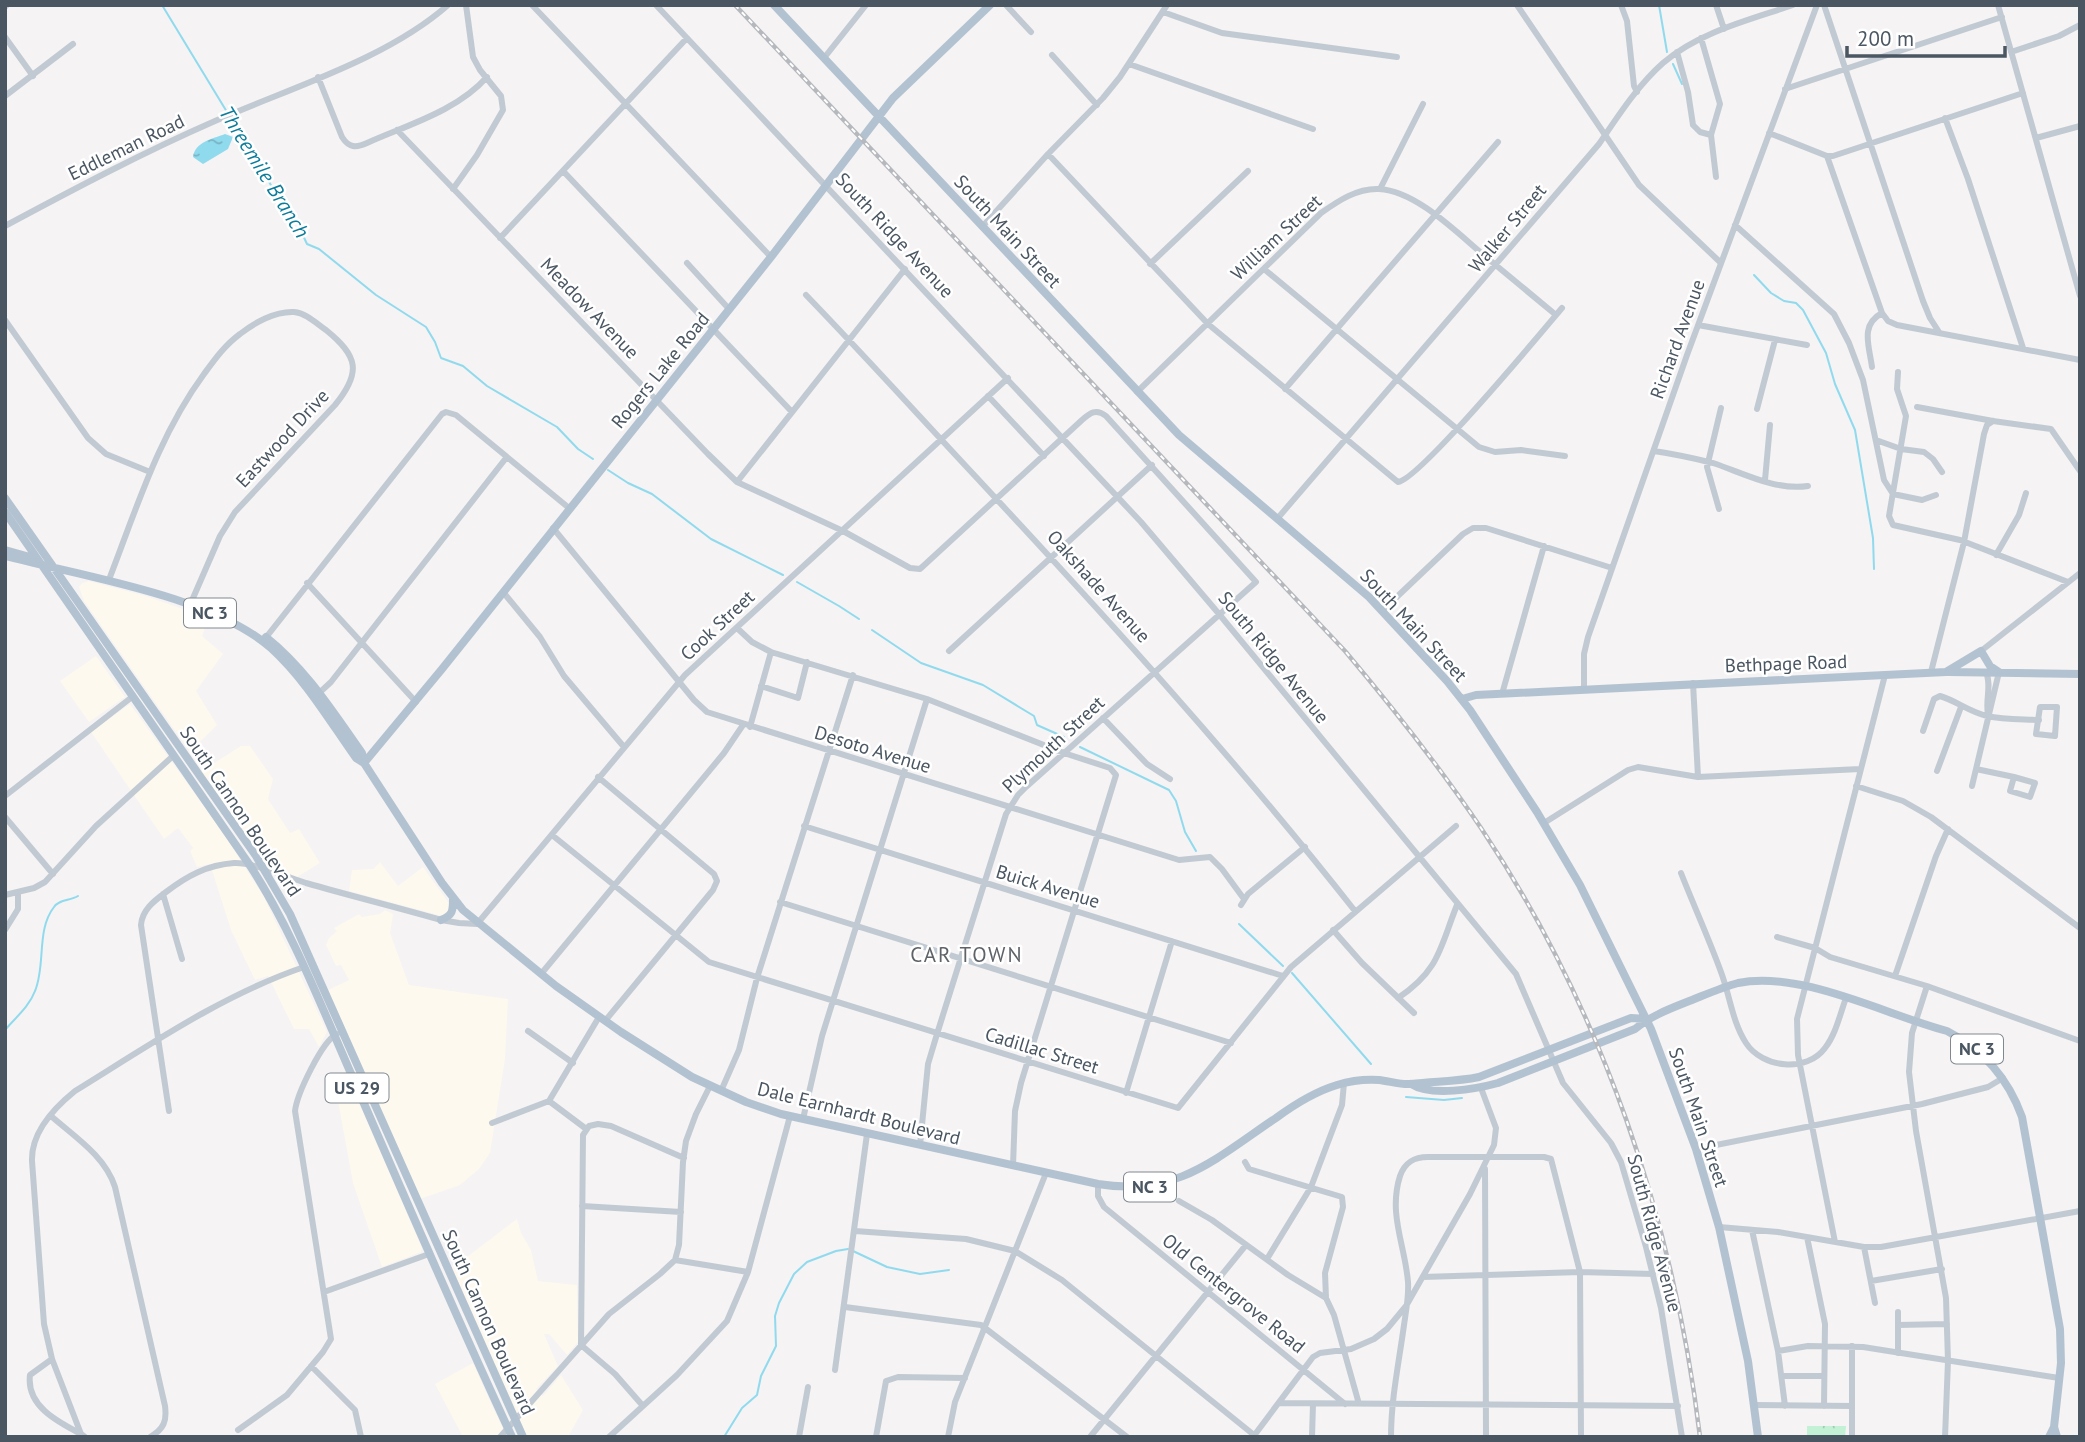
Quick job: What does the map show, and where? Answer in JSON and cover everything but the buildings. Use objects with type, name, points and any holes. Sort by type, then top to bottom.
[{"type":"main road","name":"South Main Street","points":[[774,5],[1179,435],[1346,576],[1382,611],[1462,699],[1544,823],[1590,904],[1647,1019],[1696,1149],[1719,1227],[1744,1342],[1758,1437]]},
{"type":"main road","name":"Rogers Lake Road","points":[[364,763],[416,702],[771,257],[900,89],[990,5]]},
{"type":"main road","name":"South Cannon Boulevard","points":[[5,498],[132,697],[271,899],[415,1193],[523,1437]]},
{"type":"main road","name":"South Cannon Boulevard","points":[[5,512],[76,599],[162,721],[265,871],[301,936],[405,1198],[510,1433]]},
{"type":"main road","name":"Dale Earnhardt Boulevard","points":[[5,550],[87,577],[191,603]]},
{"type":"main road","name":"Dale Earnhardt Boulevard","points":[[5,556],[110,577],[191,603],[264,639],[316,695],[453,899],[477,924],[602,1019],[662,1059],[721,1091],[790,1116],[1098,1184],[1141,1188],[1177,1180],[1202,1168],[1311,1095],[1344,1083],[1377,1080],[1411,1084],[1417,1088],[1481,1088],[1635,1029],[1647,1019],[1725,987],[1746,982],[1775,981],[1805,986],[1947,1031],[1963,1039],[1985,1057],[2003,1079],[2017,1102],[2022,1117],[2060,1329],[2059,1378],[2054,1427],[2049,1437]]},
{"type":"main road","points":[[76,599],[77,583],[87,577]]},
{"type":"main road","points":[[1946,672],[1979,653]]},
{"type":"main road","points":[[1979,653],[1986,672]]},
{"type":"main road","points":[[1979,653],[1999,673]]},
{"type":"main road","name":"Bethpage Road","points":[[1462,699],[1476,695],[1584,688],[1931,672],[2080,674]]},
{"type":"main road","name":"US 29","points":[[132,697],[141,701],[162,721]]},
{"type":"main road","points":[[441,920],[453,911],[453,899]]},
{"type":"main road","name":"Dale Earnhardt Boulevard","points":[[1411,1084],[1418,1081],[1455,1082],[1479,1077],[1631,1018],[1647,1019]]},
{"type":"main road","points":[[1481,1088],[1483,1082],[1510,1067]]},
{"type":"main road","points":[[405,1198],[415,1193]]},
{"type":"main road","name":"Dale Earnhardt Boulevard","points":[[2054,1427],[2057,1437]]},
{"type":"street","name":"Eddleman Road","points":[[5,226],[213,122],[411,34],[448,5]]},
{"type":"street","points":[[453,189],[503,110],[501,96],[473,57],[466,5]]},
{"type":"street","points":[[532,5],[771,257]]},
{"type":"street","name":"South Ridge Avenue","points":[[656,5],[1117,496],[1219,614],[1516,974],[1553,1062],[1570,1093],[1611,1143],[1621,1162],[1653,1274],[1682,1437]]},
{"type":"street","points":[[824,58],[866,5]]},
{"type":"street","points":[[1006,5],[1031,32]]},
{"type":"street","points":[[1517,5],[1648,196],[1721,263]]},
{"type":"street","points":[[1621,5],[1627,21],[1634,86],[1637,92]]},
{"type":"street","points":[[1716,5],[1724,29]]},
{"type":"street","name":"Walker Street","points":[[1278,519],[1496,265],[1662,63],[1701,38],[1793,5]]},
{"type":"street","name":"Richard Avenue","points":[[1584,688],[1584,654],[1588,637],[1698,325],[1817,5]]},
{"type":"street","points":[[1824,5],[1923,301],[1939,332]]},
{"type":"street","points":[[1998,5],[2080,296]]},
{"type":"street","points":[[982,227],[1097,104],[1129,64],[1165,8],[1222,33],[1397,57]]},
{"type":"street","points":[[1785,89],[2002,17]]},
{"type":"street","points":[[2011,52],[2059,36],[2080,24]]},
{"type":"street","points":[[5,37],[33,76]]},
{"type":"street","points":[[500,238],[687,38]]},
{"type":"street","points":[[1701,38],[1720,104],[1711,135],[1717,177]]},
{"type":"street","points":[[5,96],[73,44]]},
{"type":"street","points":[[1676,52],[1688,92],[1693,125],[1700,132],[1711,135]]},
{"type":"street","points":[[1052,55],[1097,104]]},
{"type":"street","points":[[1129,64],[1313,129]]},
{"type":"street","points":[[318,77],[342,137],[348,145],[361,146],[452,105],[472,92],[486,77]]},
{"type":"street","points":[[1769,133],[1827,156],[2023,93]]},
{"type":"street","points":[[1423,104],[1380,189],[1401,194],[1436,215],[1556,315]]},
{"type":"street","points":[[1945,118],[1968,179],[2023,348]]},
{"type":"street","points":[[2036,138],[2080,127]]},
{"type":"street","name":"Meadow Avenue","points":[[397,130],[737,482],[843,531],[910,568],[920,569],[996,499]]},
{"type":"street","points":[[1285,389],[1498,142]]},
{"type":"street","points":[[1048,154],[1208,324],[1393,479],[1402,482],[1457,429],[1562,308]]},
{"type":"street","points":[[1827,156],[1882,313],[1888,321],[1897,325],[2080,360]]},
{"type":"street","points":[[563,170],[792,412]]},
{"type":"street","points":[[1150,264],[1248,172]]},
{"type":"street","name":"William Street","points":[[1137,392],[1335,203],[1353,194],[1380,189]]},
{"type":"street","points":[[1735,225],[1833,314],[1849,344],[1863,380],[1884,480],[1893,494],[1922,500],[1936,495]]},
{"type":"street","points":[[687,263],[729,309]]},
{"type":"street","points":[[737,482],[905,269]]},
{"type":"street","points":[[1264,269],[1487,451],[1521,450],[1565,456]]},
{"type":"street","name":"Oakshade Avenue","points":[[806,295],[1155,671],[1305,847],[1355,911]]},
{"type":"street","name":"Eastwood Drive","points":[[110,577],[150,472],[172,423],[200,380],[226,347],[256,324],[278,314],[299,313],[317,323],[349,353],[354,373],[346,391],[235,512],[219,536],[191,603]]},
{"type":"street","points":[[1872,367],[1868,325],[1882,313]]},
{"type":"street","points":[[5,320],[88,438],[106,454],[150,472]]},
{"type":"street","points":[[1698,325],[1807,345]]},
{"type":"street","points":[[1757,409],[1775,340]]},
{"type":"street","points":[[1898,372],[1897,389],[1906,416],[1889,516],[1893,525],[1964,542],[2068,582]]},
{"type":"street","name":"Cook Street","points":[[477,924],[679,681],[1008,378]]},
{"type":"street","points":[[988,396],[1044,456]]},
{"type":"street","points":[[1917,407],[2051,429],[2080,471]]},
{"type":"street","points":[[1720,509],[1707,462],[1721,408]]},
{"type":"street","points":[[948,651],[1152,466],[1106,416],[1097,411],[1088,414],[996,499]]},
{"type":"street","points":[[264,639],[437,419],[446,412],[456,415],[569,508]]},
{"type":"street","points":[[1931,672],[1964,542],[1984,434],[1987,425],[1993,421]]},
{"type":"street","points":[[1765,480],[1770,425]]},
{"type":"street","points":[[1876,440],[1928,455],[1942,472]]},
{"type":"street","points":[[1654,451],[1707,462],[1796,488],[1808,486]]},
{"type":"street","points":[[316,695],[331,682],[506,458]]},
{"type":"street","name":"Plymouth Street","points":[[920,1145],[928,1064],[1010,807],[1018,795],[1256,582],[1152,466]]},
{"type":"street","points":[[1996,555],[2019,515],[2026,493]]},
{"type":"street","name":"Desoto Avenue","points":[[553,528],[707,712],[1179,860],[1210,857],[1222,869],[1243,902],[1305,847]]},
{"type":"street","points":[[1382,611],[1463,534],[1473,528],[1486,528],[1612,568]]},
{"type":"street","points":[[1502,694],[1544,546]]},
{"type":"street","points":[[1979,653],[2080,573]]},
{"type":"street","points":[[307,583],[416,702]]},
{"type":"street","points":[[503,592],[540,637],[564,676],[624,747]]},
{"type":"street","points":[[737,628],[752,642],[771,652],[927,699],[1064,753],[1110,768],[1116,775],[1015,1111],[1013,1166]]},
{"type":"street","points":[[541,974],[746,726],[771,652]]},
{"type":"street","points":[[761,687],[797,698],[807,662]]},
{"type":"street","points":[[1986,672],[1990,683],[1986,707],[1989,716]]},
{"type":"street","points":[[1972,786],[1999,673]]},
{"type":"street","points":[[721,1091],[738,1050],[780,902],[853,675]]},
{"type":"street","points":[[1835,1242],[1800,1063],[1797,1019],[1885,675]]},
{"type":"street","points":[[1693,683],[1698,778]]},
{"type":"street","points":[[1923,731],[1936,696],[1953,700],[1961,707],[1989,716],[2039,720]]},
{"type":"street","points":[[5,796],[132,697]]},
{"type":"street","points":[[803,1119],[832,1002],[927,699]]},
{"type":"street","points":[[2040,706],[2057,707],[2055,736],[2036,734],[2039,720],[2040,706]]},
{"type":"street","points":[[1937,771],[1961,707]]},
{"type":"street","points":[[1103,718],[1147,764],[1170,779]]},
{"type":"street","points":[[5,895],[42,885],[96,826],[173,756]]},
{"type":"street","points":[[1544,823],[1633,768],[1645,767],[1698,778],[1860,769]]},
{"type":"street","points":[[1976,769],[2014,777]]},
{"type":"street","points":[[492,1123],[549,1101],[602,1019],[675,936],[713,890],[717,881],[714,874],[598,777]]},
{"type":"street","points":[[1856,786],[1903,801],[1948,829],[2079,925]]},
{"type":"street","points":[[5,817],[53,874]]},
{"type":"street","name":"Buick Avenue","points":[[804,826],[1283,976]]},
{"type":"street","name":"Cadillac Street","points":[[552,835],[709,962],[1178,1108],[1283,976],[1456,826]]},
{"type":"street","points":[[1895,976],[1936,856],[1948,829]]},
{"type":"street","points":[[169,1111],[141,925],[146,910],[185,877],[205,868],[249,864],[265,871],[441,920],[477,924]]},
{"type":"street","points":[[1681,873],[1722,975],[1740,1033],[1751,1050],[1773,1062],[1789,1065],[1817,1056],[1825,1048],[1846,998]]},
{"type":"street","points":[[5,930],[18,909],[18,892]]},
{"type":"street","points":[[163,894],[182,959]]},
{"type":"street","points":[[780,902],[1231,1043]]},
{"type":"street","points":[[1398,998],[1420,982],[1434,964],[1443,947],[1457,905]]},
{"type":"street","points":[[1333,930],[1362,963],[1414,1013]]},
{"type":"street","points":[[1777,937],[1815,948],[1830,957],[1927,986],[2080,1041]]},
{"type":"street","points":[[1126,1093],[1172,941]]},
{"type":"street","points":[[83,1435],[47,1341],[42,1307],[32,1161],[35,1138],[75,1091],[227,1001],[271,979],[304,967]]},
{"type":"street","points":[[1927,986],[1912,1033],[1909,1062],[1912,1106],[1942,1269],[1948,1361],[1945,1437]]},
{"type":"street","points":[[528,1031],[573,1063]]},
{"type":"street","points":[[238,1430],[287,1395],[331,1339],[295,1111],[296,1103],[329,1038],[338,1034]]},
{"type":"street","points":[[1696,1149],[1912,1106],[1988,1087],[2003,1079]]},
{"type":"street","points":[[1267,1259],[1311,1187],[1342,1105],[1344,1083]]},
{"type":"street","points":[[500,1437],[510,1433],[515,1421],[609,1314],[675,1260],[679,1245],[684,1158],[690,1128],[710,1086]]},
{"type":"street","name":"Old Centergrove Road","points":[[1098,1184],[1098,1196],[1104,1207],[1303,1370],[1318,1354],[1345,1351],[1381,1334],[1406,1306],[1485,1168],[1496,1141],[1497,1130],[1481,1088]]},
{"type":"street","points":[[549,1101],[585,1128]]},
{"type":"street","points":[[51,1116],[96,1156],[105,1166],[115,1187],[165,1406],[166,1418],[163,1427],[150,1437]]},
{"type":"street","points":[[609,1437],[677,1375],[722,1328],[735,1307],[748,1272],[790,1116]]},
{"type":"street","points":[[585,1128],[598,1124],[611,1126],[684,1158]]},
{"type":"street","points":[[580,1345],[585,1128]]},
{"type":"street","points":[[835,1370],[867,1134]]},
{"type":"street","points":[[1391,1437],[1392,1404],[1409,1283],[1397,1232],[1396,1202],[1401,1174],[1406,1164],[1412,1159],[1429,1157],[1544,1157],[1550,1159],[1580,1272],[1581,1437]]},
{"type":"street","points":[[1245,1162],[1249,1169],[1337,1194],[1343,1202],[1325,1273],[1326,1298],[1345,1351],[1359,1404]]},
{"type":"street","points":[[1485,1168],[1486,1437]]},
{"type":"street","points":[[948,1437],[955,1402],[1046,1173]]},
{"type":"street","points":[[1179,1201],[1212,1220],[1326,1298]]},
{"type":"street","points":[[582,1206],[681,1212]]},
{"type":"street","points":[[1719,1227],[1807,1237],[1864,1247],[1891,1247],[2080,1211]]},
{"type":"street","points":[[855,1230],[966,1239],[1015,1251],[1087,1298],[1253,1436],[1303,1370],[1345,1404]]},
{"type":"street","points":[[1752,1230],[1778,1351],[1785,1406]]},
{"type":"street","points":[[1807,1237],[1825,1324],[1824,1406]]},
{"type":"street","points":[[1090,1437],[1246,1245]]},
{"type":"street","points":[[1864,1247],[1875,1303]]},
{"type":"street","points":[[324,1292],[429,1254]]},
{"type":"street","points":[[675,1260],[748,1272]]},
{"type":"street","points":[[1871,1281],[1942,1269]]},
{"type":"street","points":[[1423,1277],[1580,1272],[1653,1274]]},
{"type":"street","points":[[845,1307],[975,1323],[1127,1437]]},
{"type":"street","points":[[1898,1353],[1899,1312]]},
{"type":"street","points":[[1898,1325],[1947,1324]]},
{"type":"street","points":[[580,1345],[615,1374],[643,1406]]},
{"type":"street","points":[[1778,1351],[1852,1346],[2059,1378]]},
{"type":"street","points":[[1852,1346],[1852,1437]]},
{"type":"street","points":[[52,1359],[30,1375],[30,1386],[46,1413],[83,1435]]},
{"type":"street","points":[[312,1366],[355,1410],[361,1437]]},
{"type":"street","points":[[1782,1377],[1824,1376]]},
{"type":"street","points":[[876,1437],[886,1381],[898,1377],[965,1378]]},
{"type":"street","points":[[799,1437],[808,1387]]},
{"type":"street","points":[[1279,1403],[1678,1406]]},
{"type":"street","points":[[1312,1437],[1313,1404]]},
{"type":"street","points":[[1755,1405],[1852,1406]]},
{"type":"shaded area","points":[[89,581],[146,596],[214,620],[205,628],[202,636],[223,654],[196,691],[217,725],[190,752],[84,601],[79,587]]},
{"type":"shaded area","points":[[96,656],[125,697],[89,722],[60,681]]},
{"type":"shaded area","points":[[130,704],[222,831],[264,897],[327,1032],[319,1047],[309,1029],[294,1029],[268,976],[255,980],[231,930],[210,864],[197,867],[190,851],[193,848],[178,828],[164,839],[91,732]]},
{"type":"shaded area","points":[[241,746],[250,746],[273,779],[268,799],[290,833],[299,829],[320,863],[297,877],[269,868],[200,772]]},
{"type":"shaded area","points":[[380,862],[398,886],[423,867],[451,906],[450,911],[442,916],[349,891],[352,870],[373,869]]},
{"type":"shaded area","points":[[385,910],[393,914],[390,933],[409,985],[508,999],[505,1059],[490,1153],[479,1169],[460,1185],[420,1199],[328,990],[349,980],[341,965],[336,966],[326,945],[337,931],[334,928],[359,914],[362,917],[380,914]]},
{"type":"shaded area","points":[[346,1073],[422,1248],[421,1252],[382,1267],[353,1183],[336,1090]]},
{"type":"shaded area","points":[[517,1219],[521,1233],[531,1250],[538,1281],[577,1285],[578,1342],[567,1355],[549,1334],[544,1334],[558,1366],[536,1389],[543,1396],[561,1375],[583,1410],[568,1437],[527,1437],[451,1266],[459,1263]]},
{"type":"shaded area","points":[[473,1363],[507,1437],[463,1437],[435,1384]]},
{"type":"green space","points":[[1807,1426],[1846,1426],[1845,1437],[1807,1437]]},
{"type":"water","points":[[225,134],[233,137],[228,149],[203,164],[193,157],[201,144]]},
{"type":"waterway","name":"Threemile Branch","points":[[162,5],[227,112]]},
{"type":"waterway","points":[[1659,5],[1667,52]]},
{"type":"waterway","points":[[1673,64],[1682,84]]},
{"type":"waterway","name":"Threemile Branch","points":[[230,116],[275,192],[294,216],[307,244],[319,249],[376,295],[426,327],[441,358],[463,366],[487,386],[557,427],[578,449],[593,459]]},
{"type":"waterway","points":[[1754,275],[1771,293],[1784,301],[1796,303],[1803,310],[1826,353],[1835,384],[1855,430],[1873,538],[1874,569]]},
{"type":"waterway","name":"Threemile Branch","points":[[608,470],[652,494],[711,539],[783,575]]},
{"type":"waterway","name":"Threemile Branch","points":[[797,582],[859,619]]},
{"type":"waterway","name":"Threemile Branch","points":[[872,630],[921,663],[983,685],[1034,716],[1037,725],[1064,737]]},
{"type":"waterway","name":"Threemile Branch","points":[[1080,747],[1169,790],[1176,801],[1185,832],[1196,851]]},
{"type":"waterway","points":[[5,1030],[26,1007],[35,991],[48,916],[59,903],[78,896]]},
{"type":"waterway","name":"Threemile Branch","points":[[1239,924],[1283,966]]},
{"type":"waterway","name":"Threemile Branch","points":[[1292,973],[1371,1064]]},
{"type":"waterway","name":"Threemile Branch","points":[[1406,1097],[1444,1100],[1462,1098]]},
{"type":"waterway","points":[[724,1437],[742,1408],[757,1395],[761,1376],[776,1346],[775,1316],[794,1274],[807,1262],[848,1249]]},
{"type":"waterway","points":[[853,1251],[887,1267],[920,1274],[949,1270]]},
{"type":"railway","points":[[735,5],[1345,651],[1449,782],[1481,828],[1524,897],[1563,969],[1597,1043],[1626,1119],[1672,1276],[1700,1437]]},
{"type":"district","name":"CAR TOWN","points":[[967,955]]}]
